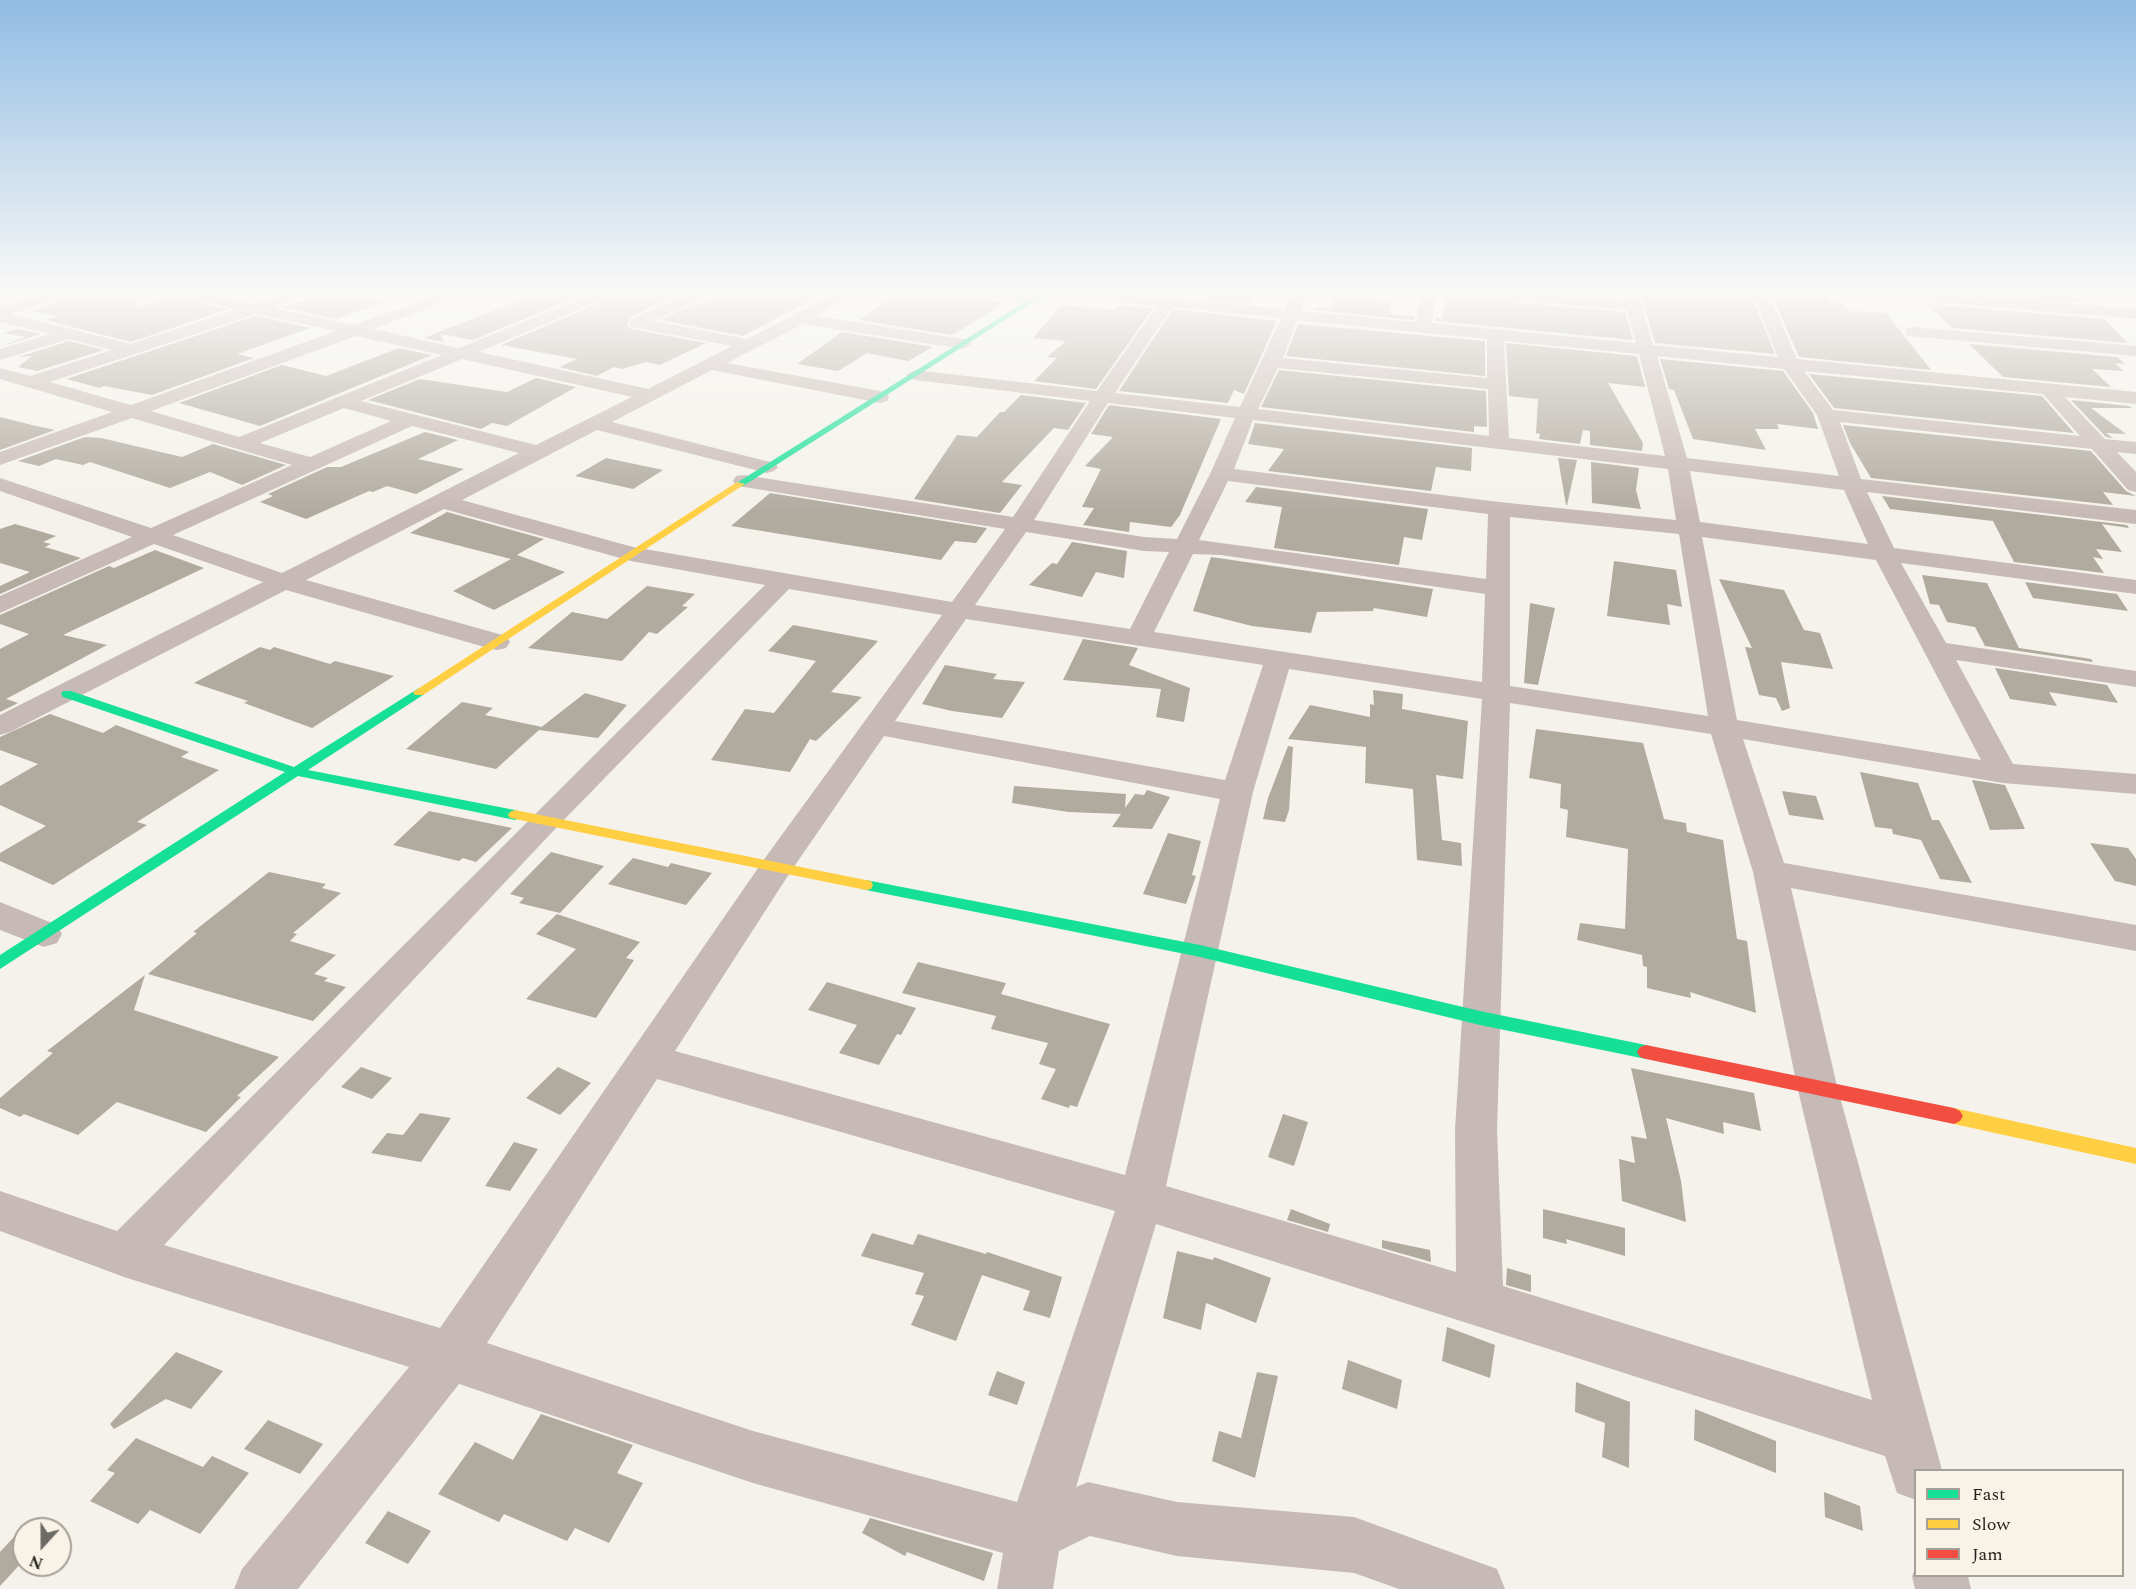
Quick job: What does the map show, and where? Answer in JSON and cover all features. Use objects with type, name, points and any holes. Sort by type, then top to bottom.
[{"type":"street","points":[[30,382],[79,366]]},
{"type":"street","points":[[0,459],[257,366]]},
{"type":"street","points":[[241,443],[431,366]]},
{"type":"street","points":[[517,366],[650,395]]},
{"type":"street","points":[[0,726],[67,694],[593,423],[710,366]]},
{"type":"street","points":[[718,366],[880,397]]},
{"type":"street","points":[[0,963],[744,481],[929,366]]},
{"type":"street","points":[[262,1589],[450,1356],[777,866],[1020,524],[1124,366]]},
{"type":"street","points":[[1139,636],[1221,474],[1246,414],[1270,366]]},
{"type":"street","points":[[1313,366],[1498,385]]},
{"type":"street","points":[[1497,366],[1499,442]]},
{"type":"street","points":[[1649,366],[1678,464],[1724,727],[1770,872],[1817,1086],[1911,1455]]},
{"type":"street","points":[[1792,366],[1827,415],[1853,485],[1885,555],[2002,774]]},
{"type":"street","points":[[1814,366],[2136,398]]},
{"type":"street","points":[[1935,366],[1943,378]]},
{"type":"street","points":[[0,373],[311,464]]},
{"type":"street","points":[[915,375],[2136,517]]},
{"type":"street","points":[[2049,390],[2136,485]]},
{"type":"street","points":[[343,402],[539,452]]},
{"type":"street","points":[[1827,415],[2136,448]]},
{"type":"street","points":[[0,605],[410,420]]},
{"type":"street","points":[[593,423],[767,467]]},
{"type":"street","points":[[1221,474],[1499,509],[1690,528],[2136,587]]},
{"type":"street","points":[[744,481],[1144,544],[1221,548],[1498,588]]},
{"type":"street","points":[[0,484],[286,582],[497,642]]},
{"type":"street","points":[[442,501],[631,554],[957,610],[1724,727],[2002,774],[2136,784]]},
{"type":"street","points":[[1480,1302],[1476,1130],[1496,693],[1499,509]]},
{"type":"street","points":[[124,1255],[546,820],[784,580]]},
{"type":"street","points":[[1935,649],[2136,679]]},
{"type":"street","points":[[1026,1589],[1034,1534],[1141,1199],[1238,792],[1278,659]]},
{"type":"street","points":[[67,694],[294,771],[1200,951],[1480,1018],[1817,1086],[2136,1156]]},
{"type":"street","points":[[876,726],[1238,792]]},
{"type":"street","points":[[1770,872],[2136,938]]},
{"type":"street","points":[[0,915],[44,934]]},
{"type":"street","points":[[647,1060],[1141,1199],[1480,1302],[1911,1455]]},
{"type":"street","points":[[0,1211],[124,1255],[450,1356],[753,1457],[1034,1534],[1088,1509],[1177,1529],[1354,1545],[1477,1589]]},
{"type":"building","points":[[19,366],[52,366],[37,371]]},
{"type":"building","points":[[105,366],[232,366],[152,395],[104,386],[100,388],[66,379]]},
{"type":"building","points":[[279,366],[326,376],[352,366],[405,366],[260,426],[179,403]]},
{"type":"building","points":[[632,366],[622,369],[614,367],[597,376],[559,367]]},
{"type":"building","points":[[810,366],[846,366],[838,371]]},
{"type":"building","points":[[1049,366],[1112,366],[1096,389],[1034,381]]},
{"type":"building","points":[[1135,366],[1257,366],[1244,394],[1234,390],[1228,403],[1119,391]]},
{"type":"building","points":[[1387,366],[1485,366],[1485,376]]},
{"type":"building","points":[[1507,366],[1640,366],[1645,387],[1608,383],[1643,443],[1642,451],[1590,445],[1590,431],[1583,430],[1580,444],[1539,439],[1540,434],[1536,433],[1538,399],[1509,396]]},
{"type":"building","points":[[1662,366],[1733,366],[1783,371],[1813,413],[1818,429],[1777,424],[1779,429],[1755,429],[1766,450],[1693,439],[1674,390],[1669,389]]},
{"type":"building","points":[[1892,366],[1928,366],[1931,370]]},
{"type":"building","points":[[1992,366],[2118,366],[2123,371],[2092,369],[2111,387],[2003,377]]},
{"type":"building","points":[[1279,370],[1486,391],[1487,427],[1474,426],[1474,432],[1261,407]]},
{"type":"building","points":[[1809,374],[2042,396],[2074,433],[1834,408]]},
{"type":"building","points":[[536,378],[576,387],[507,426],[492,423],[481,429],[368,400],[420,379],[507,392]]},
{"type":"building","points":[[1021,395],[1086,403],[1068,430],[1054,428],[1002,482],[1022,485],[1000,513],[914,499],[957,435],[977,437],[1000,412],[1004,412]]},
{"type":"building","points":[[2071,400],[2129,406],[2132,408],[2091,408],[2126,434],[2106,433],[2113,438],[2106,437]]},
{"type":"building","points":[[1109,405],[1221,419],[1180,515],[1171,527],[1130,522],[1129,532],[1083,525],[1094,508],[1082,507],[1101,469],[1085,466],[1113,437],[1091,434]]},
{"type":"building","points":[[0,417],[32,425],[55,430],[0,450]]},
{"type":"building","points":[[1255,423],[1472,448],[1471,471],[1436,467],[1431,491],[1268,471],[1284,449],[1248,444]]},
{"type":"building","points":[[1843,425],[2091,451],[2126,491],[2136,496],[2103,492],[2113,505],[1871,478],[1850,443]]},
{"type":"building","points":[[425,432],[458,440],[418,459],[464,469],[416,494],[387,486],[373,492],[369,491],[306,519],[260,502],[273,496],[268,494],[327,467],[341,467]]},
{"type":"building","points":[[85,437],[101,438],[182,457],[213,444],[286,465],[242,485],[210,472],[170,488],[90,462],[83,465],[56,459],[39,466],[18,461]]},
{"type":"building","points":[[606,458],[663,470],[633,489],[575,476]]},
{"type":"building","points":[[1558,458],[1577,460],[1567,505],[1566,505]]},
{"type":"building","points":[[1591,462],[1639,468],[1636,490],[1641,509],[1592,503]]},
{"type":"building","points":[[1256,487],[1428,509],[1422,540],[1404,537],[1399,565],[1274,548],[1282,507],[1245,502]]},
{"type":"building","points":[[770,493],[987,528],[976,543],[955,541],[941,560],[731,526]]},
{"type":"building","points":[[1882,496],[2127,525],[2129,528],[2102,524],[2122,552],[2096,549],[2103,559],[2093,557],[2104,573],[2014,562],[1993,521],[1890,509]]},
{"type":"building","points":[[447,512],[544,539],[517,555],[565,572],[494,610],[453,591],[511,559],[410,533]]},
{"type":"building","points":[[15,524],[56,536],[43,542],[51,544],[45,547],[81,558],[0,594],[0,586],[30,572],[0,563],[0,529]]},
{"type":"building","points":[[1072,542],[1127,551],[1124,578],[1096,572],[1082,597],[1029,585],[1052,563],[1057,564]]},
{"type":"building","points":[[155,550],[204,568],[63,635],[107,645],[6,699],[18,703],[0,712],[0,649],[29,634],[0,624],[0,615],[109,566],[114,568]]},
{"type":"building","points":[[1211,557],[1433,589],[1427,617],[1374,608],[1373,611],[1317,612],[1311,633],[1252,626],[1193,611]]},
{"type":"building","points":[[1614,561],[1676,570],[1682,607],[1667,604],[1670,625],[1607,616]]},
{"type":"building","points":[[1922,575],[1987,583],[2019,648],[2091,659],[2093,662],[1985,646],[1975,627],[1947,622],[1939,605],[1930,604]]},
{"type":"building","points":[[1719,579],[1784,590],[1804,630],[1820,633],[1833,669],[1781,662],[1790,708],[1782,711],[1776,698],[1759,695],[1745,647],[1752,648]]},
{"type":"building","points":[[2025,582],[2117,594],[2128,611],[2033,598]]},
{"type":"building","points":[[647,586],[695,594],[682,606],[688,607],[657,634],[649,632],[622,661],[528,648],[572,612],[607,619]]},
{"type":"building","points":[[1530,603],[1555,608],[1538,685],[1524,683]]},
{"type":"building","points":[[793,625],[878,641],[831,692],[862,697],[816,741],[810,739],[790,772],[711,760],[745,709],[774,713],[816,661],[768,651]]},
{"type":"building","points":[[1083,639],[1138,648],[1129,665],[1190,688],[1184,722],[1156,717],[1161,689],[1063,680]]},
{"type":"building","points":[[260,647],[270,650],[274,647],[330,664],[335,661],[394,676],[312,728],[244,703],[248,701],[194,683]]},
{"type":"building","points":[[945,665],[997,674],[993,679],[1025,682],[1002,718],[922,704]]},
{"type":"building","points":[[1995,668],[2107,685],[2118,703],[2049,692],[2057,706],[2010,699]]},
{"type":"building","points":[[1373,690],[1403,694],[1402,709],[1468,721],[1463,779],[1436,775],[1442,840],[1461,843],[1462,866],[1417,860],[1413,789],[1365,783],[1366,747],[1288,739],[1310,705],[1370,717],[1370,704],[1374,705]]},
{"type":"building","points":[[585,693],[627,705],[598,738],[539,730],[496,769],[406,749],[462,702],[493,708],[485,715],[542,727]]},
{"type":"building","points":[[50,714],[103,733],[116,725],[189,752],[181,757],[219,770],[137,822],[147,825],[53,885],[0,861],[0,853],[46,826],[0,805],[0,786],[38,764],[0,750],[0,737]]},
{"type":"building","points":[[1536,729],[1643,743],[1664,819],[1686,823],[1687,832],[1723,840],[1737,939],[1747,941],[1756,1013],[1690,992],[1691,998],[1647,988],[1647,967],[1643,966],[1642,955],[1577,940],[1580,923],[1625,929],[1628,849],[1566,837],[1568,810],[1560,808],[1561,784],[1529,778]]},
{"type":"building","points":[[1288,746],[1293,747],[1289,810],[1285,822],[1263,819],[1268,798]]},
{"type":"building","points":[[1860,772],[1918,783],[1932,820],[1939,820],[1972,883],[1940,879],[1921,840],[1893,834],[1892,829],[1875,827]]},
{"type":"building","points":[[1972,780],[2005,785],[2025,829],[1990,830]]},
{"type":"building","points":[[1014,786],[1126,794],[1125,808],[1135,794],[1144,795],[1147,790],[1170,797],[1152,829],[1112,827],[1121,814],[1068,812],[1012,803]]},
{"type":"building","points":[[1782,791],[1816,796],[1824,820],[1789,815]]},
{"type":"building","points":[[429,811],[512,828],[476,862],[463,858],[459,861],[393,845]]},
{"type":"building","points":[[1168,833],[1201,841],[1192,875],[1196,876],[1186,904],[1143,894]]},
{"type":"building","points":[[2090,843],[2128,848],[2136,859],[2136,886],[2115,881]]},
{"type":"building","points":[[551,852],[604,866],[560,913],[519,903],[524,898],[510,894]]},
{"type":"building","points":[[633,858],[668,867],[671,863],[712,873],[686,905],[608,884]]},
{"type":"building","points":[[269,872],[326,884],[322,888],[341,893],[293,933],[297,934],[290,941],[336,955],[314,974],[328,978],[324,981],[346,987],[313,1021],[148,974],[197,933],[193,932]]},
{"type":"building","points":[[557,914],[640,942],[626,958],[634,960],[596,1018],[526,999],[576,949],[536,934]]},
{"type":"building","points":[[918,962],[1006,983],[1001,994],[1110,1024],[1077,1107],[1070,1105],[1069,1108],[1041,1099],[1056,1069],[1039,1064],[1048,1043],[991,1029],[996,1016],[902,993]]},
{"type":"building","points":[[145,975],[134,1010],[279,1057],[237,1096],[241,1097],[206,1132],[117,1102],[78,1135],[24,1114],[20,1117],[0,1108],[0,1098],[53,1053],[47,1051]]},
{"type":"building","points":[[827,982],[916,1008],[901,1035],[897,1034],[879,1065],[839,1053],[857,1025],[808,1010]]},
{"type":"building","points":[[361,1067],[392,1078],[372,1099],[341,1087]]},
{"type":"building","points":[[558,1067],[591,1083],[560,1115],[526,1098]]},
{"type":"building","points":[[1631,1068],[1754,1093],[1761,1131],[1723,1122],[1724,1134],[1666,1118],[1681,1181],[1686,1222],[1622,1201],[1619,1159],[1635,1163],[1631,1136],[1647,1139]]},
{"type":"building","points":[[420,1113],[451,1118],[421,1162],[371,1153],[387,1133],[403,1135]]},
{"type":"building","points":[[1283,1114],[1308,1122],[1294,1166],[1268,1157]]},
{"type":"building","points":[[514,1142],[538,1149],[510,1191],[485,1186]]},
{"type":"building","points":[[1291,1209],[1330,1224],[1328,1232],[1287,1220]]},
{"type":"building","points":[[1543,1209],[1625,1228],[1625,1256],[1566,1239],[1567,1244],[1543,1238]]},
{"type":"building","points":[[872,1233],[913,1245],[918,1234],[986,1254],[987,1252],[1062,1277],[1050,1318],[1023,1310],[1030,1291],[982,1275],[956,1341],[911,1325],[924,1296],[915,1294],[924,1273],[861,1256]]},
{"type":"building","points":[[1382,1240],[1430,1250],[1431,1262],[1382,1248]]},
{"type":"building","points":[[1177,1251],[1213,1260],[1214,1257],[1271,1278],[1256,1323],[1206,1303],[1201,1330],[1163,1318]]},
{"type":"building","points":[[1507,1268],[1531,1275],[1531,1292],[1506,1285]]},
{"type":"building","points":[[1447,1327],[1495,1345],[1490,1378],[1442,1361]]},
{"type":"building","points":[[176,1352],[223,1371],[191,1409],[166,1399],[114,1429],[110,1424]]},
{"type":"building","points":[[1348,1360],[1402,1380],[1397,1409],[1342,1389]]},
{"type":"building","points":[[997,1371],[1025,1382],[1017,1405],[988,1395]]},
{"type":"building","points":[[1257,1372],[1278,1376],[1255,1478],[1212,1461],[1219,1431],[1241,1438]]},
{"type":"building","points":[[1576,1382],[1630,1402],[1629,1468],[1602,1457],[1605,1423],[1575,1412]]},
{"type":"building","points":[[1695,1409],[1776,1441],[1776,1473],[1694,1440]]},
{"type":"building","points":[[541,1414],[633,1445],[617,1473],[643,1483],[609,1543],[575,1528],[567,1541],[504,1514],[499,1522],[438,1494],[475,1442],[513,1460]]},
{"type":"building","points":[[268,1420],[323,1444],[300,1474],[244,1449]]},
{"type":"building","points":[[136,1438],[203,1467],[212,1456],[249,1473],[200,1534],[150,1510],[138,1524],[90,1501],[115,1473],[107,1470]]},
{"type":"building","points":[[1824,1492],[1860,1506],[1863,1531],[1825,1517]]},
{"type":"building","points":[[388,1511],[431,1531],[408,1564],[365,1543]]},
{"type":"building","points":[[870,1518],[993,1553],[984,1581],[907,1552],[905,1556],[862,1533]]},
{"type":"building","points":[[12,1539],[12,1573],[0,1586],[0,1552]]},
{"type":"traffic: fast","points":[[740,484],[928,366]]},
{"type":"traffic: fast","points":[[0,963],[419,692]]},
{"type":"traffic: fast","points":[[67,694],[294,771],[515,815]]},
{"type":"traffic: fast","points":[[866,885],[1200,951],[1480,1018],[1646,1052]]},
{"type":"traffic: slow","points":[[419,692],[740,484]]},
{"type":"traffic: slow","points":[[515,815],[866,885]]},
{"type":"traffic: slow","points":[[1954,1116],[2136,1156]]},
{"type":"traffic: jam","points":[[1646,1052],[1954,1116]]}]
